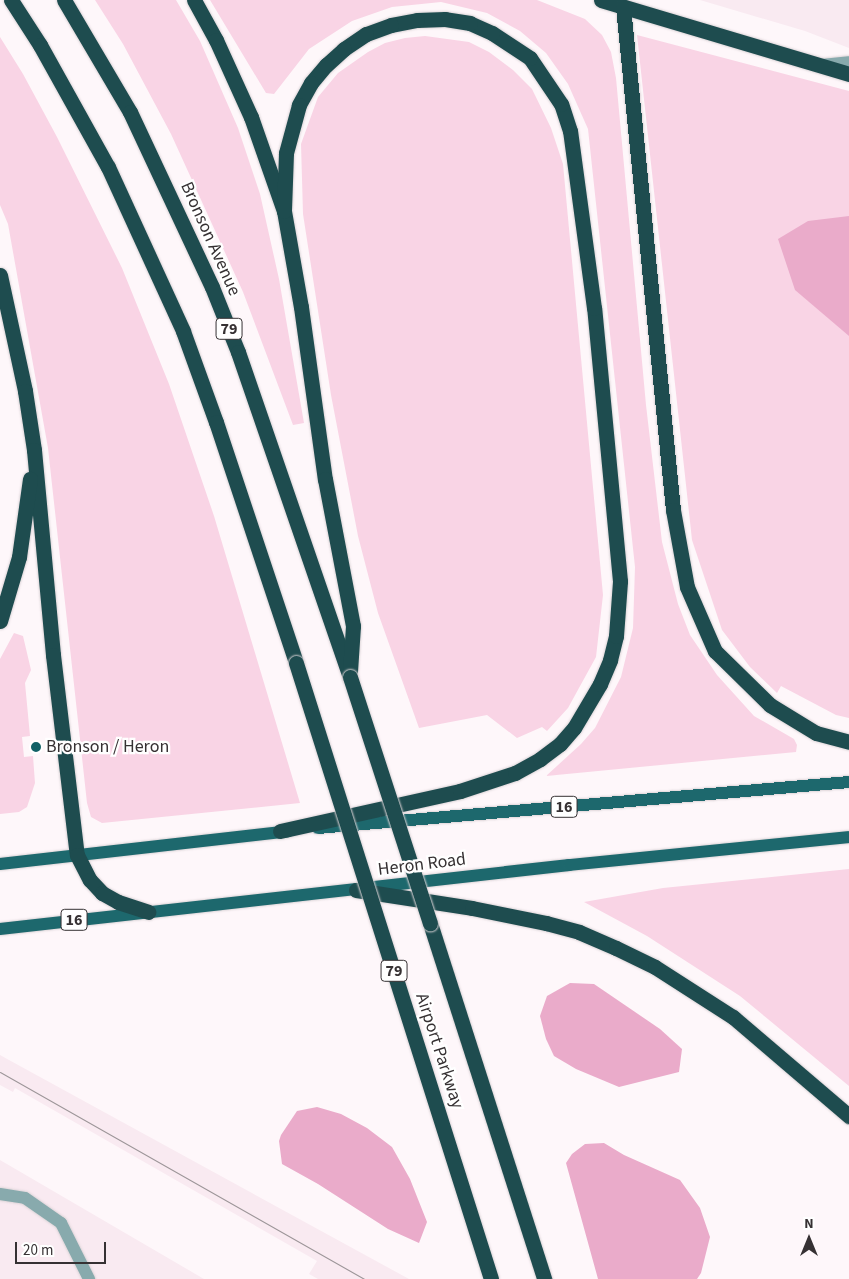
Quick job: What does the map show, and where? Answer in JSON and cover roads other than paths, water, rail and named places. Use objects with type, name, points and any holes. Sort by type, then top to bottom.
[{"type":"highway","name":"Airport Parkway","points":[[11,0],[40,45],[108,167],[183,331],[216,422],[296,663],[491,1279]]},
{"type":"highway","name":"Bronson Avenue","points":[[64,0],[130,112],[212,287],[238,352],[350,677]]},
{"type":"highway","points":[[194,0],[216,40],[251,117],[284,211],[301,307],[326,479],[353,626],[350,677]]},
{"type":"highway","points":[[601,0],[849,74]]},
{"type":"highway","points":[[623,7],[673,510],[687,587],[715,651],[770,706],[816,733],[849,742]]},
{"type":"highway","points":[[280,832],[460,791],[515,773],[540,759],[560,744],[574,728],[600,684],[610,660],[616,636],[620,580],[594,308],[570,132],[561,104],[530,58],[492,33],[470,23],[445,19],[417,20],[391,25],[366,34],[344,49],[326,65],[311,83],[299,104],[286,153],[284,211]]},
{"type":"highway","points":[[0,275],[25,390],[34,450],[53,655],[77,855],[90,880],[102,893],[118,902],[148,912]]},
{"type":"highway","points":[[0,621],[19,557],[34,450]]},
{"type":"highway","name":"Airport Parkway","points":[[350,677],[544,1279]]},
{"type":"highway","points":[[356,890],[472,908],[546,923],[579,932],[616,948],[655,967],[733,1017],[849,1116]]},
{"type":"main road","name":"16","points":[[0,864],[280,832],[849,782]]},
{"type":"main road","name":"Heron Road","points":[[0,929],[569,865],[849,837]]},
{"type":"lane","points":[[820,66],[849,62]]},
{"type":"lane","points":[[0,1194],[25,1198],[61,1223],[89,1279]]},
{"type":"tram line","points":[[0,1072],[365,1279]]},
{"type":"place","name":"Bronson / Heron","points":[[36,747]]}]
